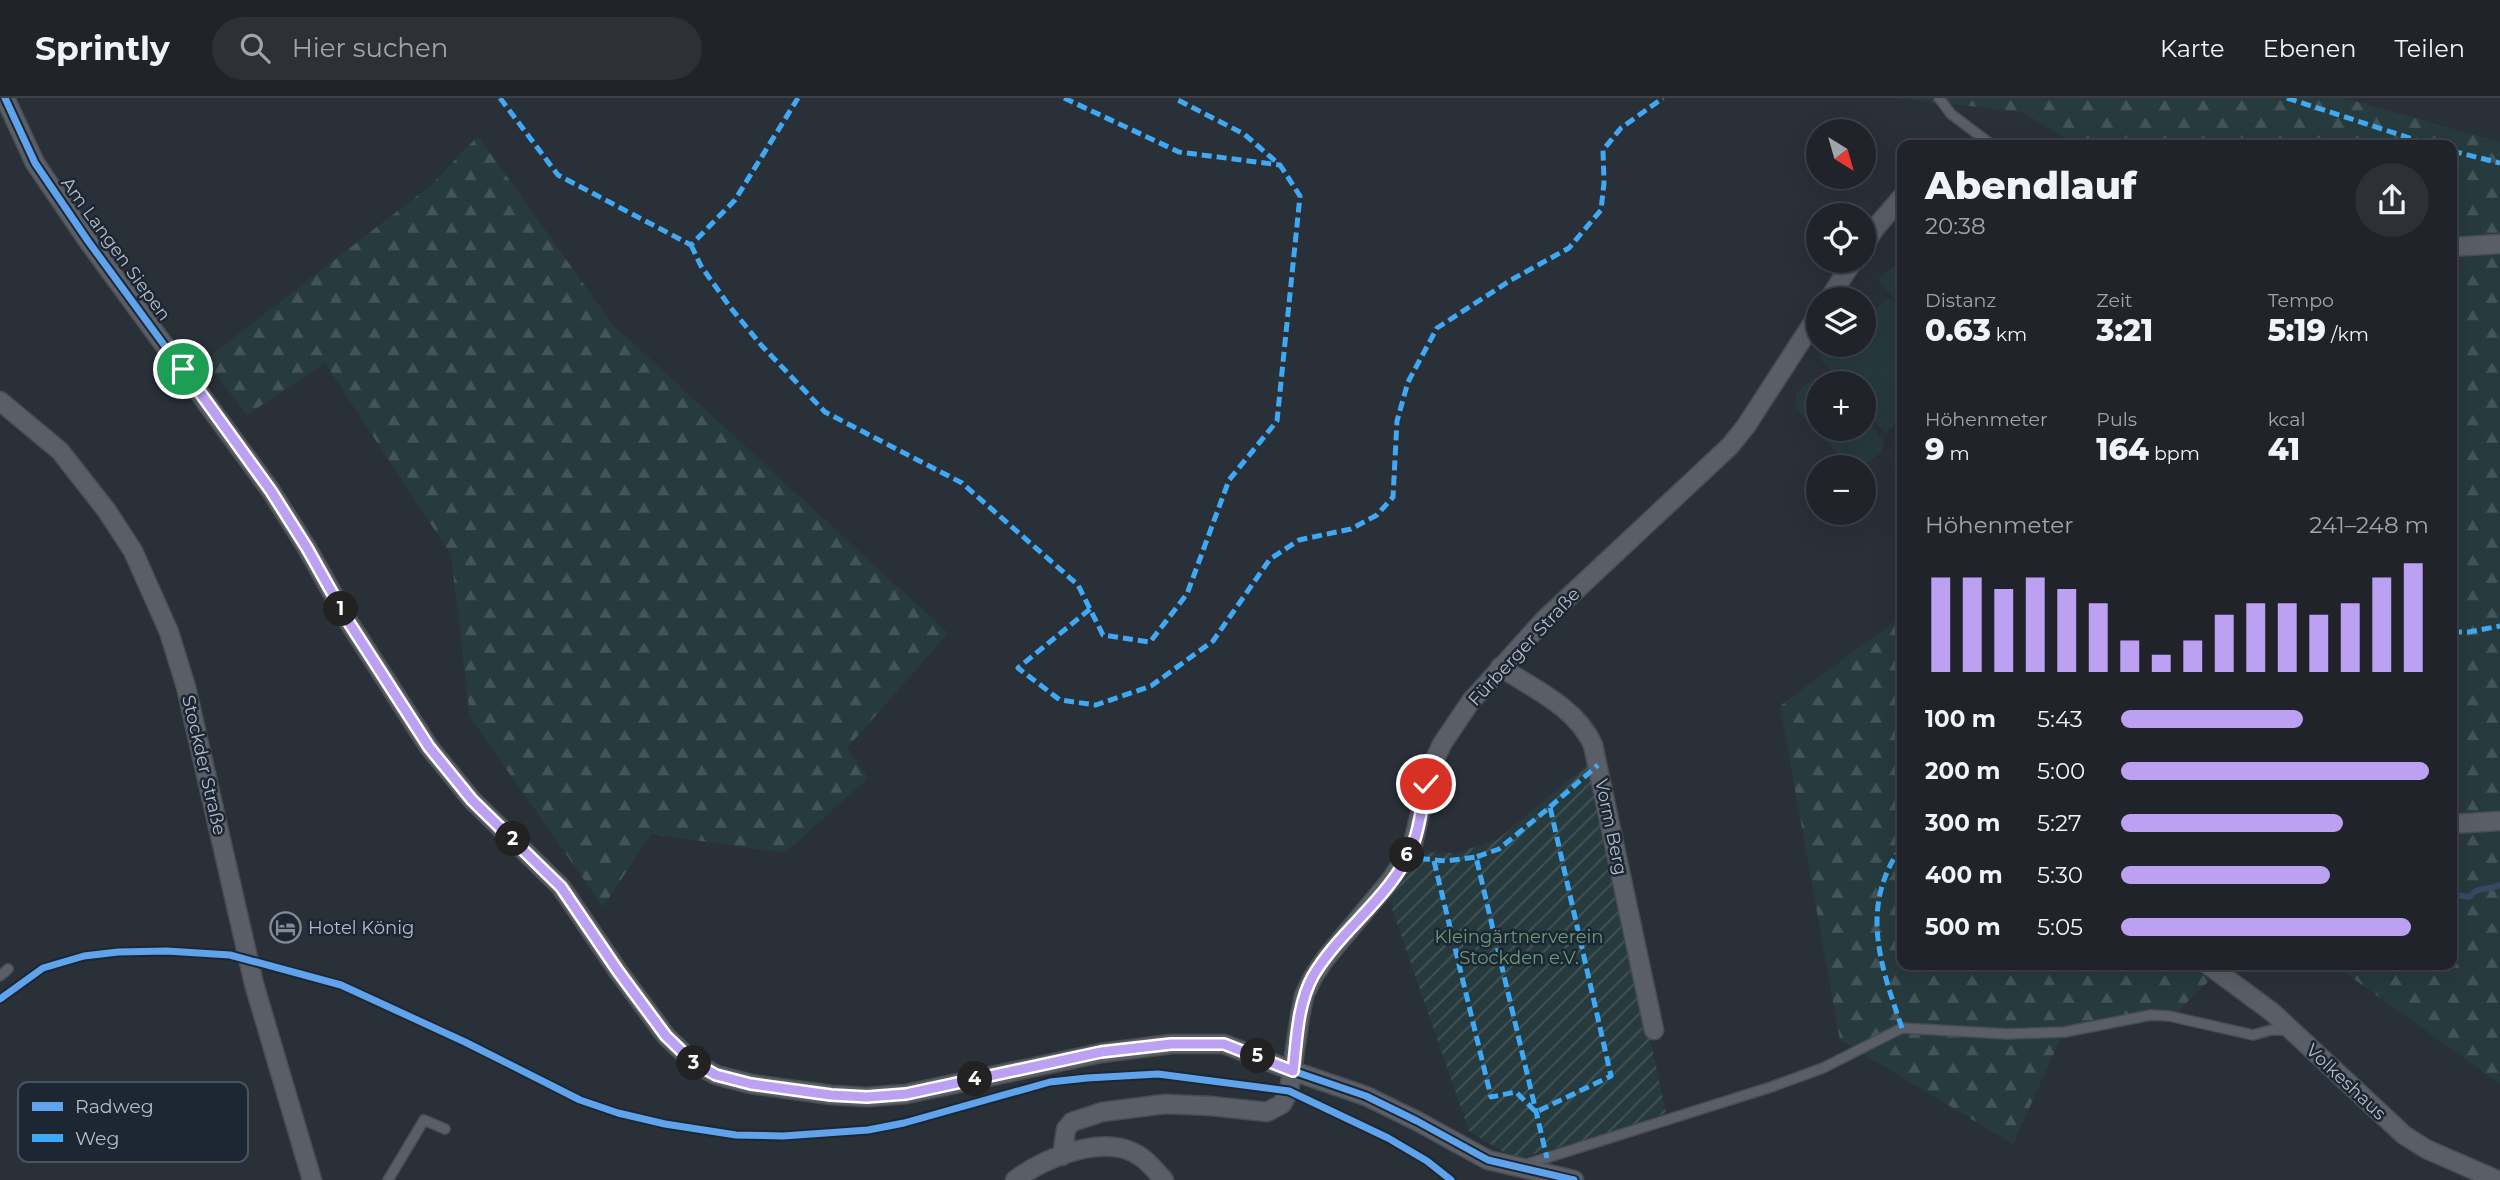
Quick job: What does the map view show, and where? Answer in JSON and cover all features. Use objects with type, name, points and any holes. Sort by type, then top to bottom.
[{"type":"street","name":"Am Langen Siepen","points":[[5,98],[35,163],[88,241],[271,491],[348,621],[429,747],[472,800],[561,887],[659,1027],[693,1062],[716,1075],[751,1084],[867,1097],[906,1094],[1075,1057],[1171,1044],[1224,1044],[1366,1096],[1488,1160],[1574,1180]]},
{"type":"street","points":[[1876,227],[1897,203]]},
{"type":"street","points":[[2457,247],[2500,244]]},
{"type":"street","name":"Fürberger Straße","points":[[1062,1156],[1066,1129],[1072,1122],[1102,1112],[1164,1104],[1267,1112],[1282,1104],[1289,1091],[1304,996],[1325,959],[1390,881],[1412,848],[1426,784],[1443,744],[1471,701],[1544,620],[1730,446],[1806,334]]},
{"type":"street","name":"Stockder Straße","points":[[0,401],[60,451],[107,511],[133,551],[169,632],[186,687],[254,984],[312,1180]]},
{"type":"street","name":"Vorm Berg","points":[[1500,667],[1572,713],[1586,729],[1593,745],[1654,1030]]},
{"type":"street","points":[[2457,824],[2500,821]]},
{"type":"street","name":"Volkeshaus","points":[[2215,970],[2272,1012],[2404,1135],[2426,1149],[2497,1180]]},
{"type":"street","points":[[1015,1180],[1042,1163],[1096,1147],[1121,1148],[1141,1157],[1164,1180]]},
{"type":"lane","points":[[1939,98],[1951,114],[1985,140]]},
{"type":"lane","points":[[1515,1168],[1823,1068],[1902,1028],[2008,1034],[2064,1032],[2151,1015],[2169,1016],[2253,1035],[2271,1030],[2290,1030]]},
{"type":"lane","points":[[387,1180],[424,1119],[445,1129]]},
{"type":"green space","points":[[1898,98],[2344,98],[2500,142],[2500,1084],[2341,970],[2457,970],[2457,140],[2067,140],[2023,112]]},
{"type":"green space","points":[[478,136],[612,324],[948,633],[847,748],[868,778],[785,853],[651,834],[603,907],[470,717],[451,555],[325,363],[247,415],[205,360],[430,186]]},
{"type":"green space","points":[[1897,263],[1897,302],[1878,280]]},
{"type":"green space","points":[[1889,297],[1897,306],[1897,423],[1885,433],[1876,423],[1876,371],[1831,371],[1819,358],[1876,357],[1876,308]]},
{"type":"green space","points":[[1806,385],[1806,419],[1795,407],[1796,393]]},
{"type":"green space","points":[[1876,432],[1883,440],[1881,453],[1876,457],[1838,455],[1826,441],[1876,441]]},
{"type":"green space","points":[[1897,620],[1897,970],[2220,970],[2177,1012],[2063,1033],[2013,1144],[1840,1040],[1780,706]]},
{"type":"green space","name":"Kleingärtnerverein Stockden e.V.","points":[[1591,761],[1666,1113],[1590,1139],[1515,1159],[1469,1131],[1387,894],[1416,852],[1455,853],[1497,840]]},
{"type":"waterway","points":[[2457,895],[2469,897],[2481,889],[2500,885]]},
{"type":"marked path","points":[[500,98],[558,175],[691,245],[735,200],[798,98]]},
{"type":"marked path","points":[[1064,98],[1179,152],[1280,165]]},
{"type":"marked path","points":[[691,245],[701,266],[730,307],[762,346],[825,412],[962,483],[1078,585],[1103,635],[1150,642],[1187,594],[1229,480],[1277,421],[1300,196],[1280,165],[1244,134],[1174,98]]},
{"type":"marked path","points":[[1090,609],[1018,668],[1060,700],[1096,705],[1151,686],[1213,641],[1270,559],[1299,540],[1351,529],[1377,515],[1393,497],[1397,421],[1408,382],[1437,328],[1511,280],[1569,248],[1601,210],[1603,150],[1621,128],[1663,98]]},
{"type":"marked path","points":[[2287,98],[2416,140]]},
{"type":"marked path","points":[[2457,152],[2500,163]]},
{"type":"marked path","points":[[2457,632],[2500,626]]},
{"type":"marked path","points":[[1550,807],[1598,765]]},
{"type":"marked path","points":[[1434,861],[1491,1097],[1516,1092],[1536,1112],[1611,1076],[1550,807],[1499,849],[1476,857]]},
{"type":"marked path","points":[[1897,854],[1881,891],[1877,913],[1881,958],[1902,1028]]},
{"type":"marked path","points":[[1405,857],[1446,861],[1476,857],[1547,1158]]},
{"type":"cycle path","points":[[5,98],[35,163],[88,241],[271,491],[348,621],[429,747],[472,800],[561,887],[666,1036],[693,1062],[716,1075],[751,1084],[867,1097],[906,1094],[1101,1053],[1171,1044],[1224,1044],[1366,1096],[1488,1160],[1574,1180]]},
{"type":"cycle path","points":[[0,999],[43,968],[84,956],[167,951],[230,955],[341,985],[465,1042],[580,1100],[618,1113],[665,1124],[736,1135],[783,1136],[868,1130],[904,1123],[1050,1082],[1158,1074],[1289,1091],[1388,1138],[1427,1161],[1451,1180]]},
{"type":"place","name":"Hotel König","points":[[285,928]]},
{"type":"route","points":[[183,369],[271,491],[348,621],[448,773],[561,887],[666,1036],[693,1062],[716,1075],[751,1084],[867,1097],[906,1094],[1101,1052],[1171,1044],[1224,1044],[1293,1071],[1304,996],[1325,959],[1390,881],[1412,848],[1426,784]]}]
